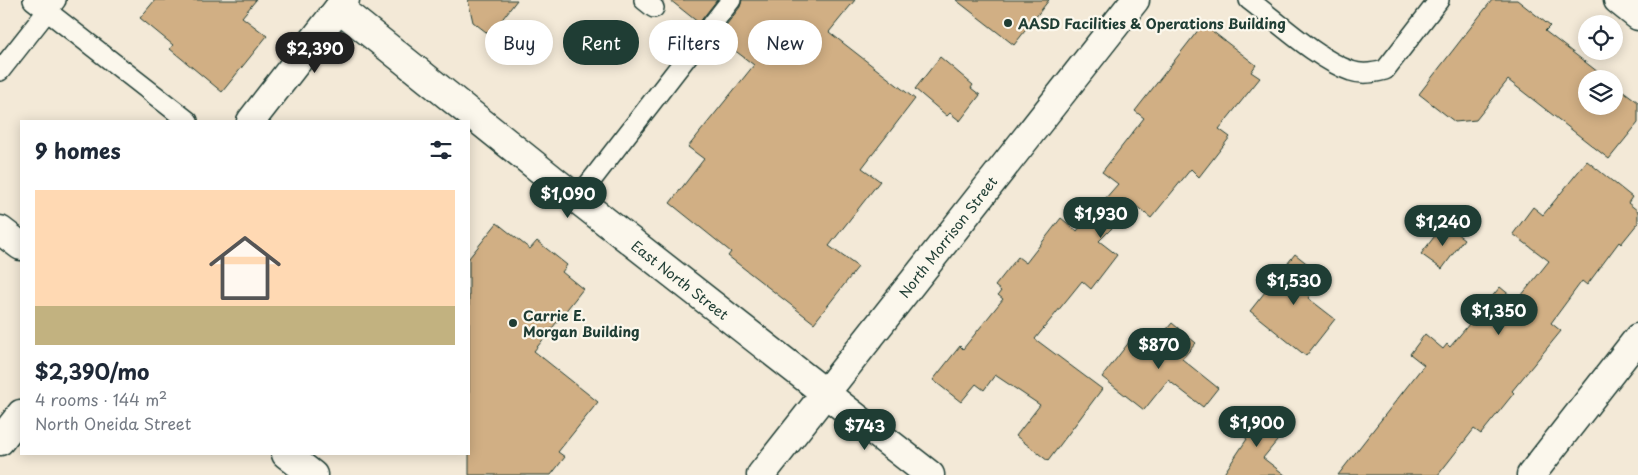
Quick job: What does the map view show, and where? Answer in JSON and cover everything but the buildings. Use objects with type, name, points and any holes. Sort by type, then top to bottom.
[{"type":"street","name":"North Morrison Street","points":[[762,475],[1134,0]]},
{"type":"street","points":[[1618,0],[1638,16]]},
{"type":"street","name":"East North Street","points":[[338,3],[577,199],[930,475]]},
{"type":"street","points":[[252,120],[338,3]]},
{"type":"street","points":[[0,230],[20,245]]},
{"type":"street","points":[[1531,475],[1638,338]]},
{"type":"street","points":[[0,441],[20,415]]},
{"type":"street","points":[[287,455],[313,475]]},
{"type":"lane","points":[[577,199],[731,0]]},
{"type":"lane","points":[[1249,0],[1334,63],[1352,72],[1372,74],[1385,70],[1439,0]]},
{"type":"lane","points":[[0,71],[46,4],[187,120]]},
{"type":"place","name":"AASD Facilities & Operations Building","points":[[1008,23]]},
{"type":"place","name":"Carrie E. Morgan Building","points":[[513,323]]}]
